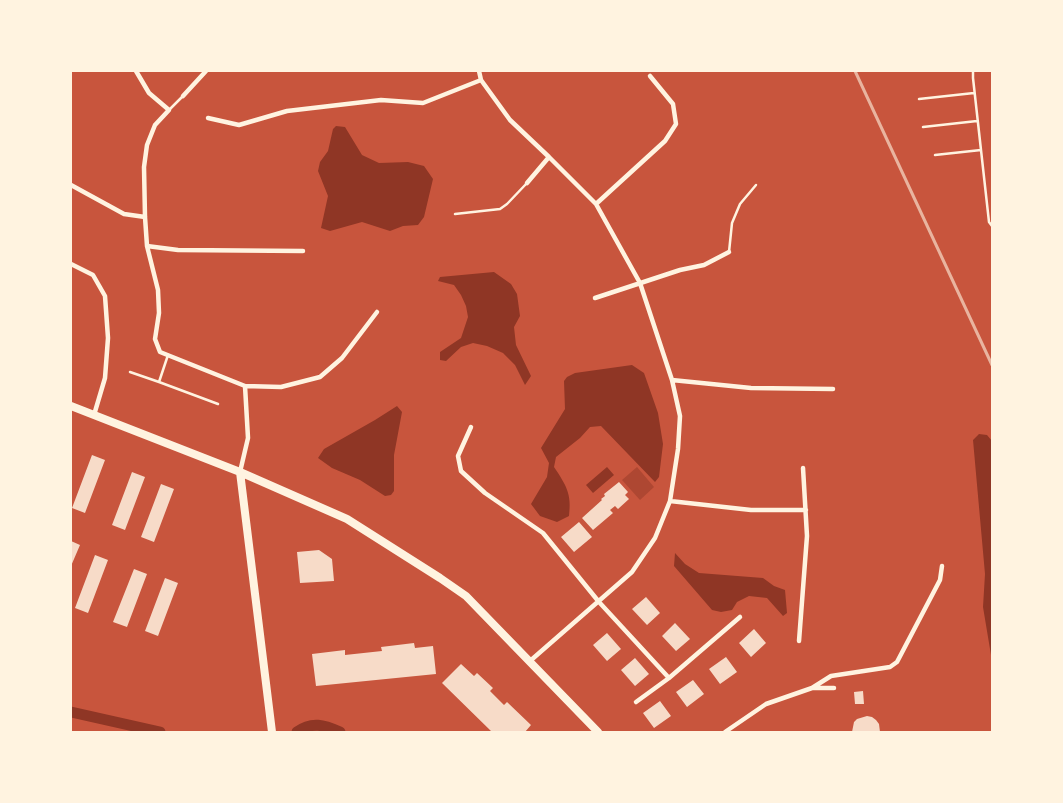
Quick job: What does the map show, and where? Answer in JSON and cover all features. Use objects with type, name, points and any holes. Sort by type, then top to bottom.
[{"type":"main road","points":[[71,406],[240,472],[346,519],[466,596],[598,732]]},
{"type":"main road","points":[[240,472],[272,732]]},
{"type":"street","points":[[136,71],[149,92],[169,110],[155,125],[147,145],[144,168],[147,246],[158,290],[160,313],[155,339],[160,352],[245,386],[281,387],[320,377],[342,358],[377,312]]},
{"type":"street","points":[[183,96],[206,71]]},
{"type":"street","points":[[479,71],[481,80],[510,120],[596,204],[640,283],[672,380],[680,416],[678,449],[670,501],[655,538],[632,572],[530,661]]},
{"type":"street","points":[[596,204],[666,141],[676,124],[673,104],[650,76]]},
{"type":"street","points":[[208,118],[239,125],[287,111],[381,100],[423,103],[481,80]]},
{"type":"street","points":[[527,183],[549,157]]},
{"type":"street","points":[[71,185],[124,214],[145,217]]},
{"type":"street","points":[[147,246],[178,250],[304,251]]},
{"type":"street","points":[[594,298],[680,270],[704,265],[729,252]]},
{"type":"street","points":[[71,264],[93,275],[105,296],[108,338],[105,378],[94,415]]},
{"type":"street","points":[[672,380],[751,388],[833,389]]},
{"type":"street","points":[[240,472],[248,438],[245,386]]},
{"type":"street","points":[[471,427],[458,456],[461,471],[485,493],[542,532],[599,602],[669,678]]},
{"type":"street","points":[[799,641],[806,536],[803,468]]},
{"type":"street","points":[[670,501],[751,510],[806,510]]},
{"type":"street","points":[[725,732],[766,704],[812,688],[831,676],[890,668],[897,662],[940,580],[942,566]]},
{"type":"street","points":[[636,702],[669,678],[740,617]]},
{"type":"street","points":[[812,688],[834,688]]},
{"type":"lane","points":[[973,71],[989,222],[992,226]]},
{"type":"lane","points":[[919,99],[974,93]]},
{"type":"lane","points":[[169,110],[183,96]]},
{"type":"lane","points":[[923,127],[978,120]]},
{"type":"lane","points":[[935,155],[981,150]]},
{"type":"lane","points":[[455,214],[500,209],[527,183]]},
{"type":"lane","points":[[729,252],[732,223],[740,204],[756,185]]},
{"type":"lane","points":[[159,382],[168,355]]},
{"type":"lane","points":[[130,372],[218,404]]},
{"type":"shaded area","points":[[336,126],[345,127],[362,155],[379,163],[408,162],[424,166],[433,179],[424,217],[418,225],[403,226],[390,231],[362,222],[330,231],[321,228],[328,196],[318,171],[320,162],[328,151],[333,129]]},
{"type":"shaded area","points":[[494,272],[511,284],[517,294],[520,316],[514,327],[516,345],[531,376],[525,385],[515,365],[503,353],[487,346],[473,343],[461,347],[446,361],[440,360],[440,352],[461,338],[468,317],[466,306],[454,285],[438,281],[440,277]]},
{"type":"shaded area","points":[[632,365],[644,373],[658,413],[663,444],[659,477],[655,482],[601,426],[590,427],[580,438],[556,457],[554,467],[565,485],[569,496],[569,516],[557,522],[540,516],[531,504],[547,477],[549,463],[541,448],[565,409],[564,381],[575,373]]},
{"type":"shaded area","points":[[397,406],[402,412],[394,455],[394,491],[391,495],[385,496],[360,480],[332,468],[318,458],[324,449]]},
{"type":"shaded area","points":[[979,434],[987,435],[992,441],[992,661],[983,607],[985,574],[973,440]]},
{"type":"shaded area","points":[[607,467],[614,475],[593,493],[586,485]]},
{"type":"shaded area","points":[[637,467],[654,487],[640,500],[622,480]]},
{"type":"shaded area","points":[[675,553],[685,564],[699,573],[763,578],[774,586],[785,590],[787,613],[783,616],[767,598],[749,596],[737,602],[732,610],[721,612],[712,610],[674,566]]},
{"type":"building","points":[[92,455],[105,460],[85,513],[72,508]]},
{"type":"building","points":[[132,472],[145,477],[125,530],[112,525]]},
{"type":"building","points":[[619,482],[628,492],[625,495],[629,499],[618,509],[615,506],[610,510],[613,513],[593,530],[582,518],[602,500],[605,496],[604,494]]},
{"type":"building","points":[[161,484],[174,489],[154,542],[141,537]]},
{"type":"building","points":[[579,522],[592,537],[574,552],[561,537]]},
{"type":"building","points":[[71,541],[80,545],[71,566]]},
{"type":"building","points":[[319,550],[332,559],[334,581],[300,583],[297,552]]},
{"type":"building","points":[[95,555],[108,560],[88,613],[75,608]]},
{"type":"building","points":[[134,569],[147,574],[127,627],[113,622]]},
{"type":"building","points":[[165,578],[178,583],[158,636],[145,631]]},
{"type":"building","points":[[646,597],[660,613],[647,625],[632,609]]},
{"type":"building","points":[[675,623],[690,639],[676,651],[662,636]]},
{"type":"building","points":[[754,629],[766,643],[751,657],[739,643]]},
{"type":"building","points":[[607,633],[621,649],[607,661],[593,645]]},
{"type":"building","points":[[414,643],[415,648],[433,646],[436,674],[316,686],[312,654],[345,650],[345,655],[382,651],[381,647]]},
{"type":"building","points":[[726,657],[737,672],[720,684],[709,669]]},
{"type":"building","points":[[635,658],[649,674],[635,686],[621,670]]},
{"type":"building","points":[[461,664],[474,676],[477,673],[493,688],[490,691],[504,705],[507,702],[531,725],[525,732],[492,732],[442,683]]},
{"type":"building","points":[[693,680],[704,694],[687,707],[676,692]]},
{"type":"building","points":[[863,691],[864,704],[855,704],[854,692]]},
{"type":"building","points":[[660,701],[671,716],[654,728],[643,713]]},
{"type":"building","points":[[867,716],[876,720],[879,724],[880,732],[852,732],[854,722]]},
{"type":"waterway","points":[[71,712],[160,732]]},
{"type":"waterway","points":[[297,732],[313,725],[340,732]]},
{"type":"railway","points":[[855,71],[992,365]]}]
